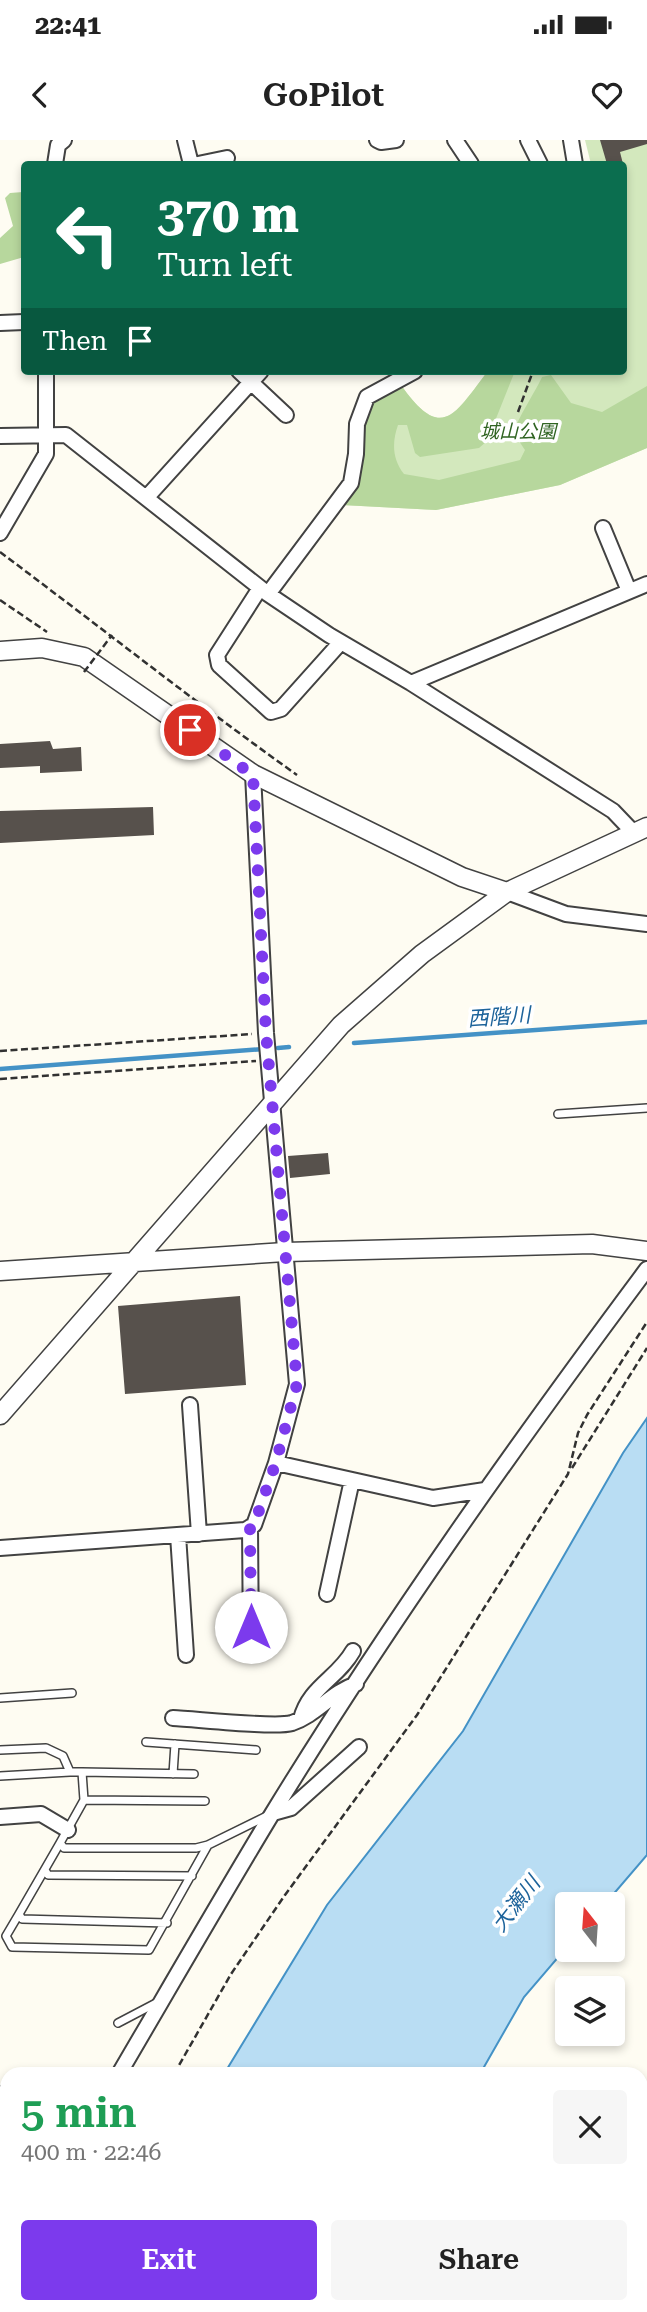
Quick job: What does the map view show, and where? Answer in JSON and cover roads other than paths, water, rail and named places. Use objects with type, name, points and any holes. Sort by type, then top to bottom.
[{"type":"street","points":[[55,161],[58,145],[64,140]]},
{"type":"street","points":[[185,140],[190,161]]},
{"type":"street","points":[[377,140],[396,140]]},
{"type":"street","points":[[455,140],[469,161]]},
{"type":"street","points":[[528,140],[538,161]]},
{"type":"street","points":[[571,140],[574,161]]},
{"type":"street","points":[[212,161],[227,158]]},
{"type":"street","points":[[0,323],[21,322]]},
{"type":"street","points":[[0,533],[46,454],[46,375]]},
{"type":"street","points":[[243,375],[286,415]]},
{"type":"street","points":[[147,496],[257,375]]},
{"type":"street","points":[[341,642],[281,709],[271,712],[219,664],[217,655],[264,591],[351,483],[357,424],[368,397],[408,375]]},
{"type":"street","points":[[0,436],[65,435],[147,496],[264,591],[641,830]]},
{"type":"street","points":[[603,528],[629,591]]},
{"type":"street","points":[[411,682],[647,584]]},
{"type":"street","points":[[0,651],[42,648],[84,657],[253,775],[462,877],[566,914],[647,925]]},
{"type":"street","points":[[0,1548],[245,1530],[254,1525],[276,1462],[297,1384],[274,1099],[266,1033],[253,775]]},
{"type":"street","points":[[0,1415],[341,1025],[422,954],[506,892],[641,830]]},
{"type":"street","points":[[0,1271],[285,1252],[592,1244],[647,1251]]},
{"type":"street","points":[[123,2067],[273,1813],[356,1684],[485,1490],[647,1269]]},
{"type":"street","points":[[190,1405],[199,1534]]},
{"type":"street","points":[[276,1462],[433,1497],[485,1490]]},
{"type":"street","points":[[327,1594],[352,1480]]},
{"type":"street","points":[[250,1527],[251,1652]]},
{"type":"street","points":[[178,1535],[186,1655]]},
{"type":"street","points":[[301,1719],[305,1703],[324,1681],[344,1668],[353,1651]]},
{"type":"street","points":[[173,1718],[290,1724],[301,1719],[337,1691],[356,1684]]},
{"type":"street","points":[[273,1813],[291,1808],[359,1747]]},
{"type":"street","points":[[0,1817],[41,1814],[64,1836]]},
{"type":"lane","points":[[558,1114],[647,1108]]},
{"type":"lane","points":[[0,1698],[72,1693]]},
{"type":"lane","points":[[146,1742],[256,1750]]},
{"type":"lane","points":[[173,1774],[175,1744]]},
{"type":"lane","points":[[0,1750],[46,1748],[63,1756],[70,1772]]},
{"type":"lane","points":[[0,1776],[70,1772],[194,1774]]},
{"type":"lane","points":[[12,1947],[6,1936],[85,1800],[82,1772]]},
{"type":"lane","points":[[85,1800],[205,1801]]},
{"type":"lane","points":[[64,1836],[64,1848],[196,1848],[208,1845],[273,1813]]},
{"type":"lane","points":[[0,1947],[149,1950],[167,1923],[208,1845]]},
{"type":"lane","points":[[45,1870],[48,1875],[192,1875]]},
{"type":"lane","points":[[19,1914],[22,1919],[167,1923]]},
{"type":"lane","points":[[118,2023],[162,2001]]},
{"type":"water","name":"大瀬川","points":[[647,1418],[647,1855],[615,1892],[555,1892],[555,1961],[524,1997],[484,2067],[228,2067],[327,1905],[463,1731],[623,1453]]},
{"type":"waterway","name":"西階川","points":[[354,1043],[647,1022]]},
{"type":"waterway","points":[[278,1048],[289,1047]]},
{"type":"waterway","points":[[0,1069],[264,1049]]},
{"type":"park label","name":"城山公園","points":[[518,431]]}]
